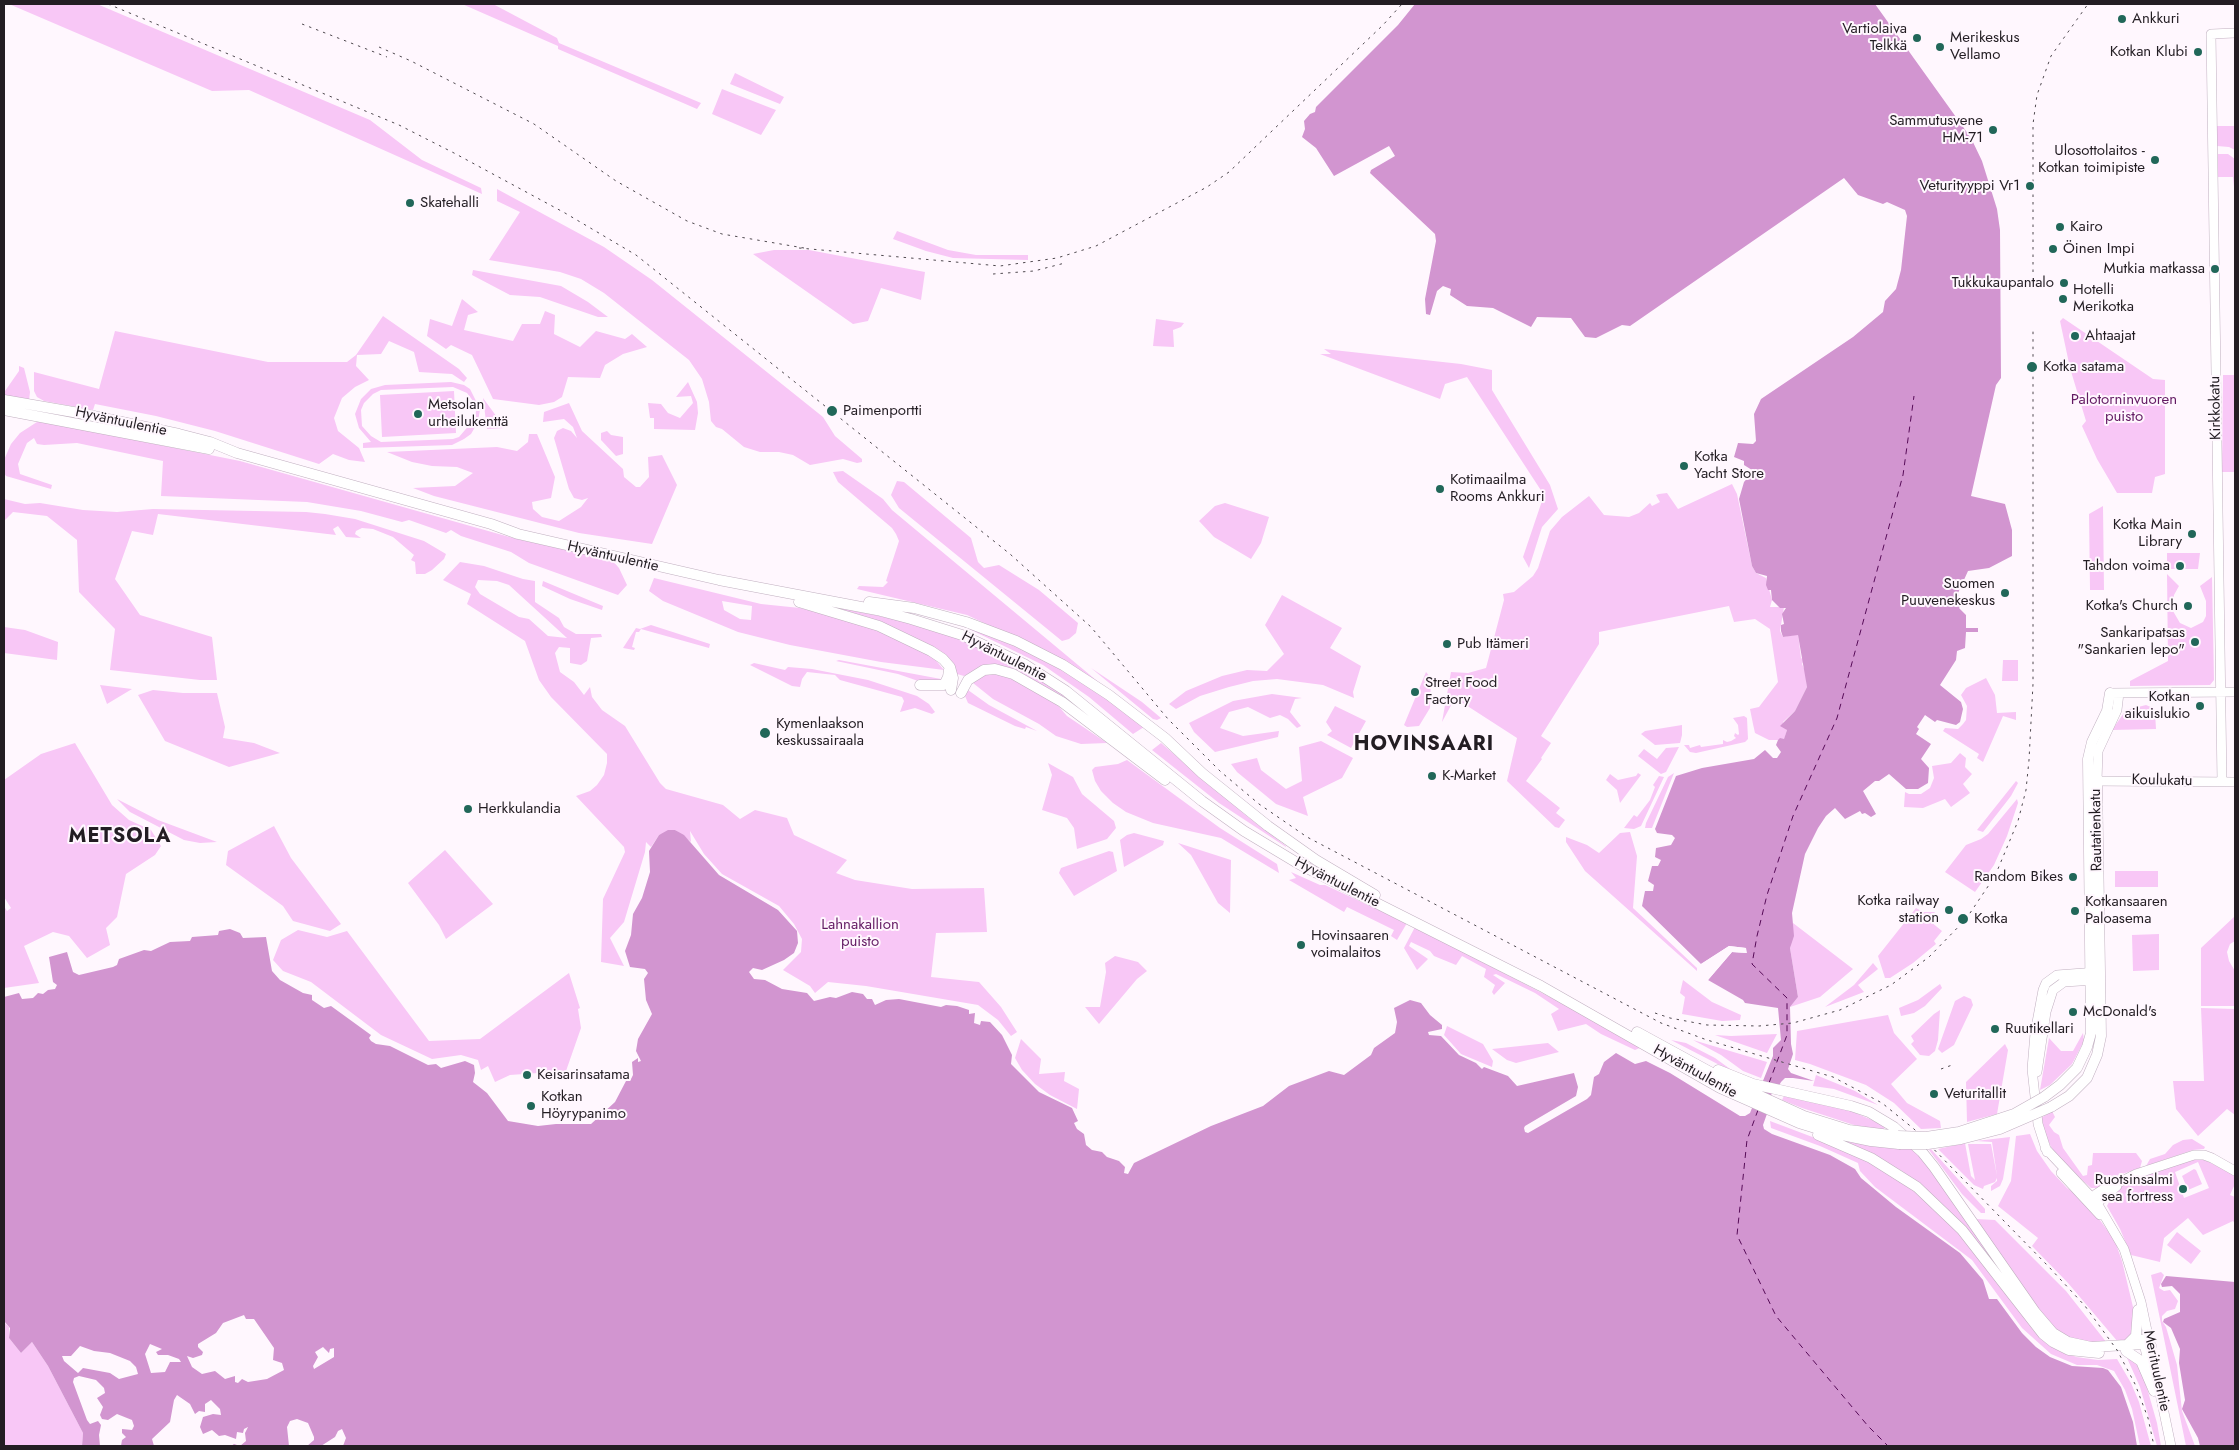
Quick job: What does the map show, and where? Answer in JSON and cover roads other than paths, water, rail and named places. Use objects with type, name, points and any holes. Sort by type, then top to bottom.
[{"type":"highway","name":"Hyväntuulentie","points":[[4,400],[79,413],[179,434],[491,524],[518,534],[719,580],[896,615],[947,630],[993,648],[1024,664],[1073,696],[1182,786],[1244,831],[1312,871],[1571,1002],[1720,1088],[1749,1092]]},
{"type":"highway","name":"Hyväntuulentie","points":[[4,410],[237,452]]},
{"type":"highway","name":"Hyväntuulentie","points":[[491,524],[520,528],[700,570],[869,602],[949,624],[996,642],[1027,659],[1085,696],[1179,775],[1234,816],[1292,853],[1544,980],[1777,1109],[1829,1125],[1899,1140],[1928,1144],[1971,1137],[2018,1122],[2051,1107],[2069,1096],[2082,1084],[2094,1064],[2101,1036],[2095,976]]},
{"type":"highway","points":[[719,580],[825,608],[879,626],[931,651],[943,659],[950,667],[956,691],[968,680],[984,670],[995,669],[1012,674],[1062,702],[1199,805],[1220,819],[1244,831]]},
{"type":"highway","points":[[869,602],[914,608],[966,622],[1016,641],[1063,665],[1109,695],[1165,738],[1196,768],[1268,826],[1316,860],[1375,895]]},
{"type":"highway","points":[[920,685],[944,685],[950,667]]},
{"type":"highway","name":"Rautatienkatu","points":[[2095,976],[2092,781],[2089,752],[2115,693]]},
{"type":"highway","name":"Hyväntuulentie","points":[[1899,1140],[1959,1132],[2014,1114],[2044,1097],[2070,1077],[2077,1068],[2091,1033],[2095,976]]},
{"type":"highway","points":[[1749,1092],[1785,1092],[1851,1106],[1869,1112],[1894,1127],[1928,1160],[2034,1312],[2053,1333],[2078,1345],[2126,1349],[2142,1364],[2154,1391]]},
{"type":"highway","points":[[1777,1109],[1797,1127],[1871,1158],[1917,1187],[1962,1230],[2028,1318],[2052,1342],[2069,1350],[2086,1353],[2146,1347]]},
{"type":"highway","points":[[2126,1349],[2136,1336],[2138,1310]]},
{"type":"main road","name":"Kirkkokatu","points":[[2222,782],[2211,34],[2235,33]]},
{"type":"main road","points":[[2115,693],[2235,692]]},
{"type":"main road","name":"Koulukatu","points":[[2092,781],[2235,782]]},
{"type":"main road","name":"Merituulentie","points":[[2095,976],[2057,975],[2046,983],[2040,1000],[2033,1050],[2032,1069],[2035,1082],[2035,1109],[2039,1131],[2054,1165],[2094,1201],[2110,1223],[2124,1249],[2141,1302],[2146,1347],[2171,1446]]},
{"type":"main road","points":[[2094,1201],[2118,1183],[2136,1174],[2185,1157],[2204,1155],[2235,1171]]},
{"type":"main road","name":"Merituulentie","points":[[2138,1296],[2138,1310],[2167,1446]]},
{"type":"railway","points":[[108,4],[399,125],[565,213],[636,255],[1010,554],[1091,627],[1168,719],[1221,772],[1259,804],[1307,837],[1661,1023],[1707,1040],[1833,1077],[1882,1103],[1914,1129],[2085,1306],[2117,1350],[2135,1384],[2148,1418],[2154,1446]]},
{"type":"railway","points":[[799,248],[1000,266],[1057,258],[1096,246],[1207,187],[1229,172],[1383,25],[1402,4]]},
{"type":"railway","points":[[2033,287],[2033,124],[2037,95],[2051,56],[2088,4]]},
{"type":"railway","points":[[302,24],[387,57]]},
{"type":"railway","points":[[379,47],[411,61],[534,124],[616,181],[687,221],[722,234],[804,248]]},
{"type":"railway","points":[[993,274],[1034,271],[1065,263]]},
{"type":"railway","points":[[1655,1013],[1707,1025],[1759,1026],[1793,1023],[1840,1010],[1891,985],[1929,957],[1966,919],[1995,876],[2018,821],[2026,790],[2029,760],[2033,684],[2033,330]]},
{"type":"railway","points":[[1941,1069],[1955,1064]]},
{"type":"place","name":"Ankkuri","points":[[2122,19]]},
{"type":"place","name":"Vartiolaiva Telkkä","points":[[1917,38]]},
{"type":"place","name":"Merikeskus Vellamo","points":[[1940,47]]},
{"type":"place","name":"Kotkan Klubi","points":[[2198,52]]},
{"type":"place","name":"Sammutusvene HM-71","points":[[1993,130]]},
{"type":"place","name":"Ulosottolaitos - Kotkan toimipiste","points":[[2155,160]]},
{"type":"place","name":"Veturityyppi Vr1","points":[[2030,186]]},
{"type":"place","name":"Skatehalli","points":[[410,203]]},
{"type":"place","name":"Kairo","points":[[2060,227]]},
{"type":"place","name":"Öinen Impi","points":[[2053,249]]},
{"type":"place","name":"Mutkia matkassa","points":[[2215,269]]},
{"type":"place","name":"Tukkukaupantalo","points":[[2064,283]]},
{"type":"place","name":"Hotelli Merikotka","points":[[2063,299]]},
{"type":"place","name":"Ahtaajat","points":[[2075,336]]},
{"type":"place","name":"Kotka satama","points":[[2032,367]]},
{"type":"place","name":"Paimenportti","points":[[832,411]]},
{"type":"place","name":"Metsolan urheilukenttä","points":[[418,414]]},
{"type":"place","name":"Kotka Yacht Store","points":[[1684,466]]},
{"type":"place","name":"Kotimaailma Rooms Ankkuri","points":[[1440,489]]},
{"type":"place","name":"Kotka Main Library","points":[[2192,534]]},
{"type":"place","name":"Tahdon voima","points":[[2180,566]]},
{"type":"place","name":"Suomen Puuvenekeskus","points":[[2005,593]]},
{"type":"place","name":"Kotka's Church","points":[[2188,606]]},
{"type":"place","name":"Sankaripatsas \"Sankarien lepo\"","points":[[2195,642]]},
{"type":"place","name":"Pub Itämeri","points":[[1447,644]]},
{"type":"place","name":"Street Food Factory","points":[[1415,692]]},
{"type":"place","name":"Kotkan aikuislukio","points":[[2200,706]]},
{"type":"place","name":"Kymenlaakson keskussairaala","points":[[765,733]]},
{"type":"place","name":"K-Market","points":[[1432,776]]},
{"type":"place","name":"Herkkulandia","points":[[468,809]]},
{"type":"place","name":"Random Bikes","points":[[2073,877]]},
{"type":"place","name":"Kotka railway station","points":[[1949,910]]},
{"type":"place","name":"Kotkansaaren Paloasema","points":[[2075,911]]},
{"type":"place","name":"Kotka","points":[[1963,919]]},
{"type":"place","name":"Hovinsaaren voimalaitos","points":[[1301,945]]},
{"type":"place","name":"McDonald's","points":[[2073,1012]]},
{"type":"place","name":"Ruutikellari","points":[[1995,1029]]},
{"type":"place","name":"Keisarinsatama","points":[[527,1075]]},
{"type":"place","name":"Veturitallit","points":[[1934,1094]]},
{"type":"place","name":"Kotkan Höyrypanimo","points":[[531,1106]]},
{"type":"place","name":"Ruotsinsalmi sea fortress","points":[[2183,1189]]},
{"type":"district","name":"HOVINSAARI","points":[[1424,745]]},
{"type":"district","name":"METSOLA","points":[[120,837]]},
{"type":"park label","name":"Palotorninvuoren puisto","points":[[2124,408]]},
{"type":"park label","name":"Lahnakallion puisto","points":[[860,934]]}]
